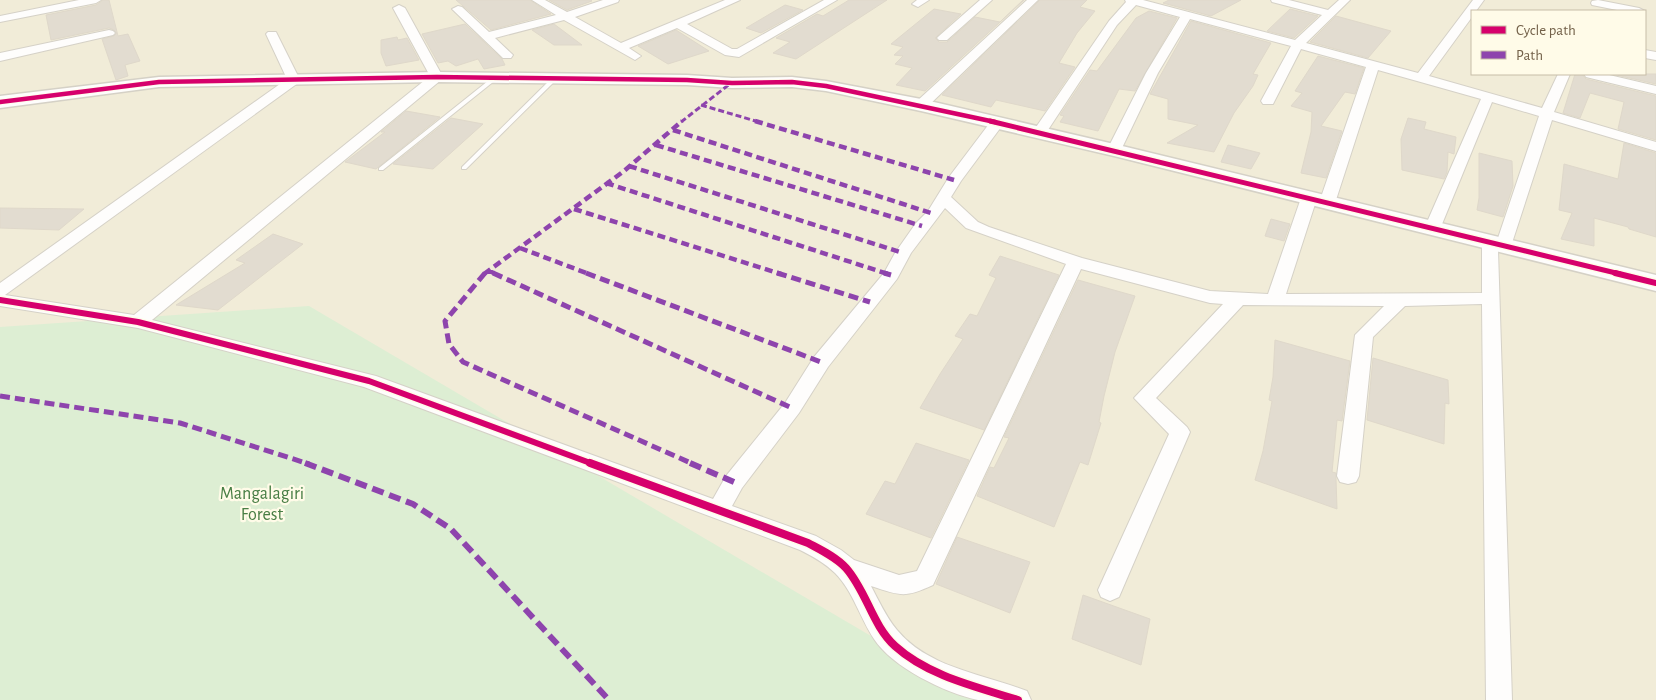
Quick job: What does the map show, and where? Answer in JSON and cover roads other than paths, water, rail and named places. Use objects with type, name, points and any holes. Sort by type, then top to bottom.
[{"type":"street","points":[[0,19],[96,0]]},
{"type":"street","points":[[537,0],[635,56]]},
{"type":"street","points":[[488,36],[567,16],[614,0]]},
{"type":"street","points":[[621,47],[735,0]]},
{"type":"street","points":[[678,24],[729,52],[738,53],[832,0]]},
{"type":"street","points":[[943,38],[987,0]]},
{"type":"street","points":[[921,105],[1033,0]]},
{"type":"street","points":[[1039,133],[1113,23],[1132,0],[1547,113],[1656,147]]},
{"type":"street","points":[[1276,0],[1330,14]]},
{"type":"street","points":[[1268,101],[1298,44],[1345,0]]},
{"type":"street","points":[[1595,5],[1631,10]]},
{"type":"street","points":[[399,8],[437,77]]},
{"type":"street","points":[[458,8],[508,55]]},
{"type":"street","points":[[1421,78],[1471,11]]},
{"type":"street","points":[[1114,150],[1152,73],[1187,16]]},
{"type":"street","points":[[0,57],[110,33]]},
{"type":"street","points":[[272,34],[294,80]]},
{"type":"street","points":[[1275,300],[1318,201],[1373,65]]},
{"type":"street","points":[[1504,698],[1491,298],[1497,244],[1564,75]]},
{"type":"street","points":[[1594,75],[1656,90]]},
{"type":"street","points":[[138,322],[437,77]]},
{"type":"street","points":[[0,102],[159,82],[437,77],[792,82],[826,86],[921,105],[1114,150],[1656,283]]},
{"type":"street","points":[[0,291],[294,80]]},
{"type":"street","points":[[1432,229],[1488,97]]},
{"type":"street","points":[[719,509],[734,482],[792,408],[821,362],[891,275],[903,253],[922,226],[934,214],[954,180],[997,123]]},
{"type":"street","points":[[943,198],[966,220],[983,230],[1076,262],[1210,297],[1275,300],[1491,298]]},
{"type":"street","points":[[0,300],[138,322],[369,381],[808,543],[827,553],[846,568],[898,585],[911,584],[925,578],[1076,262]]},
{"type":"street","points":[[1110,590],[1180,432],[1144,398],[1238,299]]},
{"type":"street","points":[[1348,476],[1364,335],[1400,300]]},
{"type":"street","points":[[846,568],[894,645],[913,660],[968,683],[1018,700]]},
{"type":"lane","points":[[381,169],[495,78]]},
{"type":"lane","points":[[464,168],[554,79]]},
{"type":"park label","name":"Mangalagiri Forest","points":[[262,504]]}]
